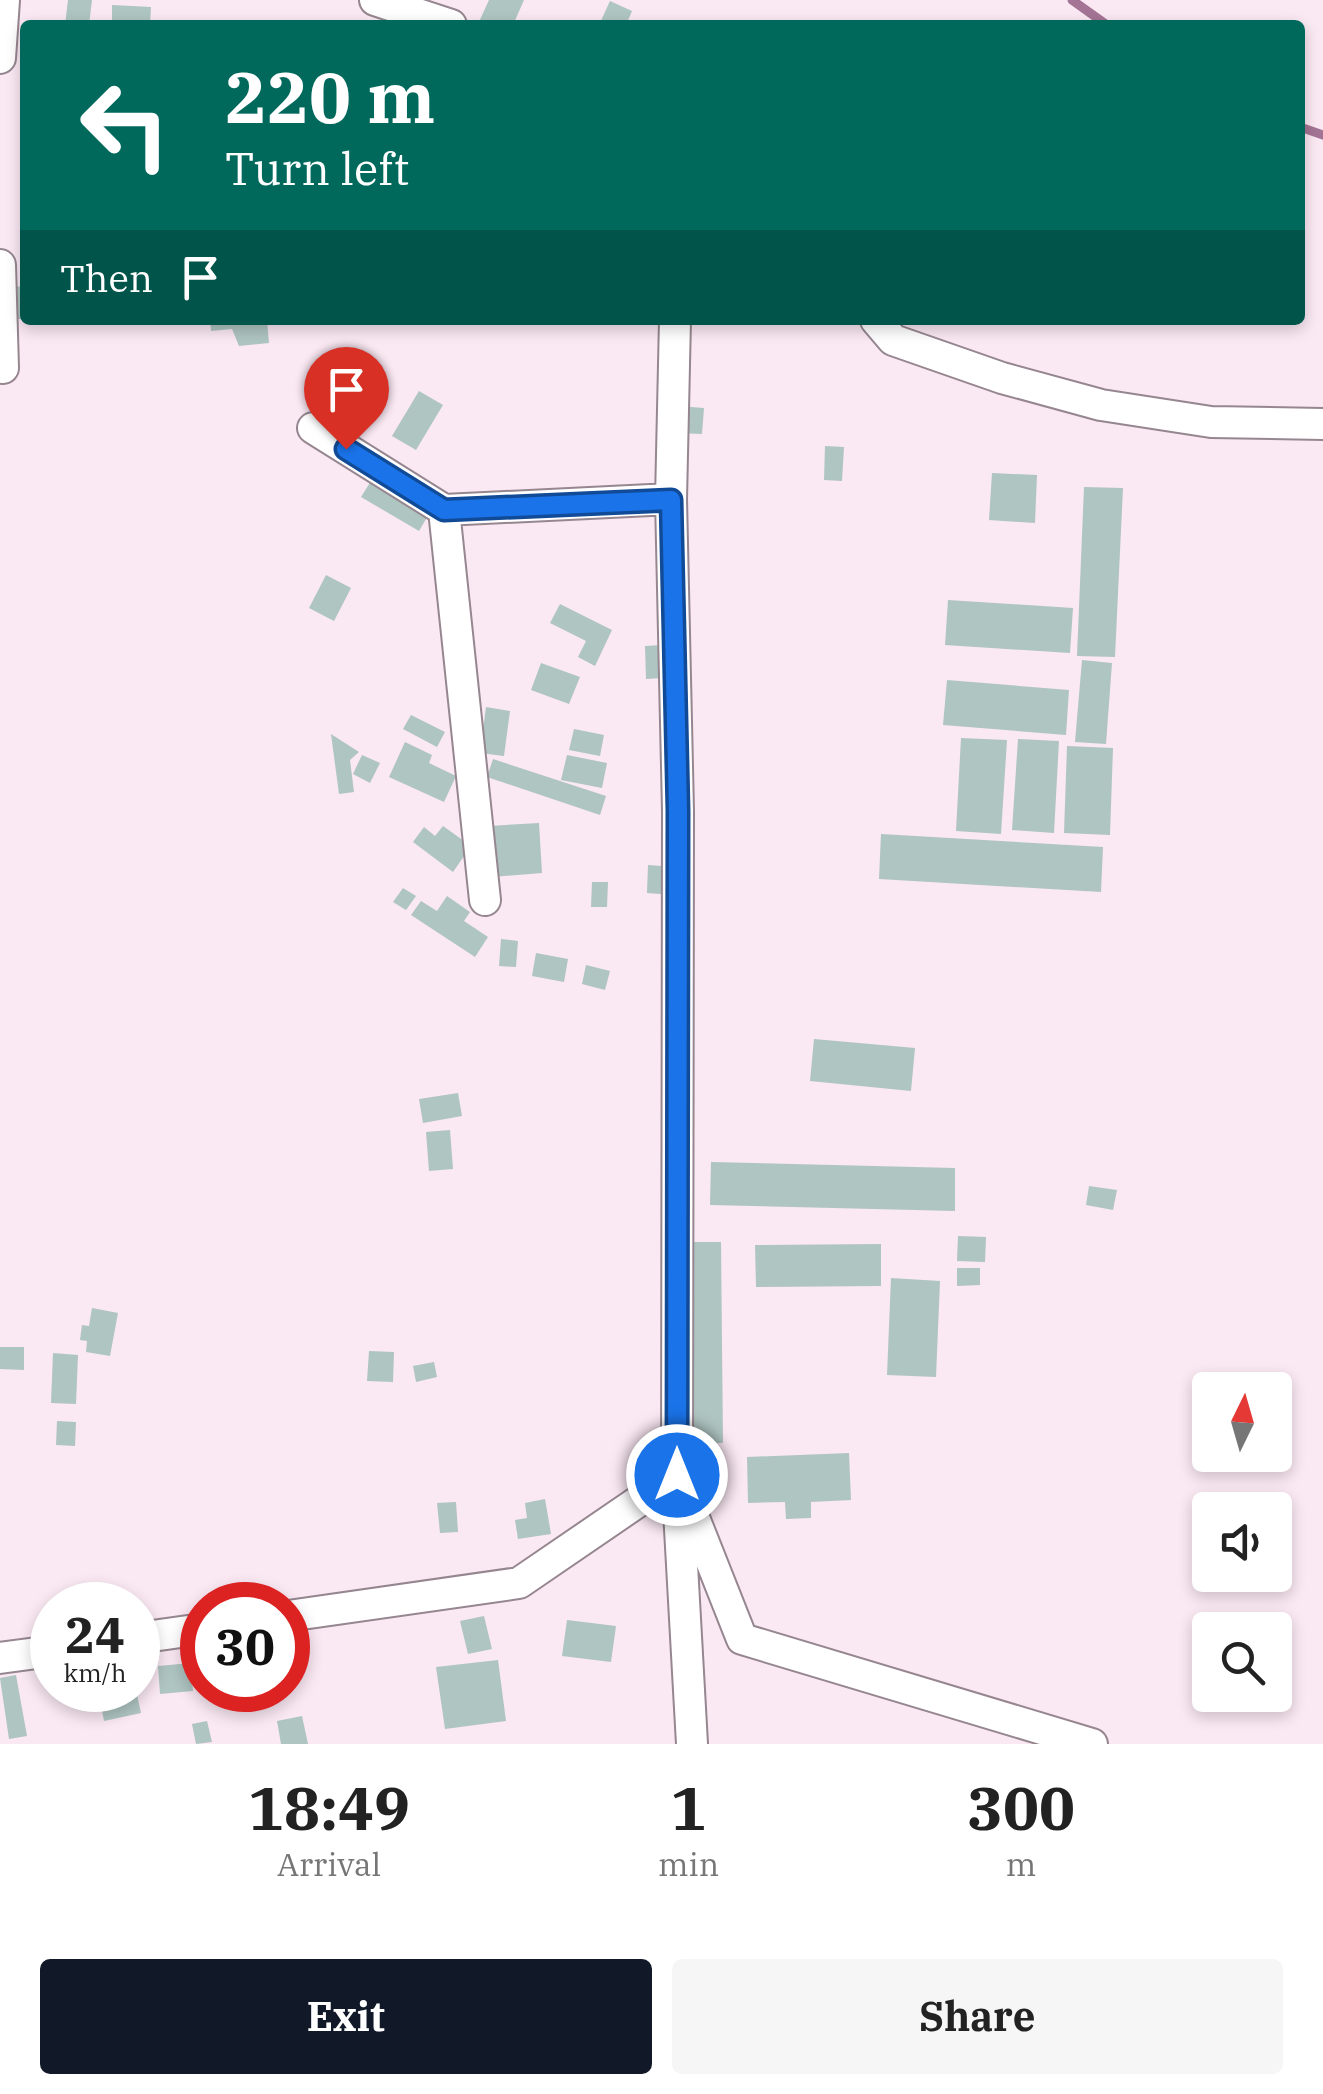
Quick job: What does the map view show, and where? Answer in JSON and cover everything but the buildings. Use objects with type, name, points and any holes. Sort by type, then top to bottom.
[{"type":"street","points":[[0,58],[4,0]]},
{"type":"street","points":[[374,0],[435,20]]},
{"type":"street","points":[[0,265],[3,368]]},
{"type":"street","points":[[674,325],[671,500],[678,811],[677,1475],[692,1744]]},
{"type":"street","points":[[880,325],[893,340],[1002,378],[1102,405],[1211,422],[1323,424]]},
{"type":"street","points":[[313,428],[444,510],[671,500]]},
{"type":"street","points":[[444,510],[486,900]]},
{"type":"street","points":[[310,1613],[519,1582],[677,1475]]},
{"type":"street","points":[[677,1475],[742,1639],[1092,1744]]},
{"type":"street","points":[[0,1658],[30,1654]]},
{"type":"waterway","points":[[1072,0],[1100,20]]},
{"type":"waterway","points":[[1305,129],[1323,135]]},
{"type":"route","points":[[346,449],[444,510],[671,500],[678,811],[677,1475]]}]
